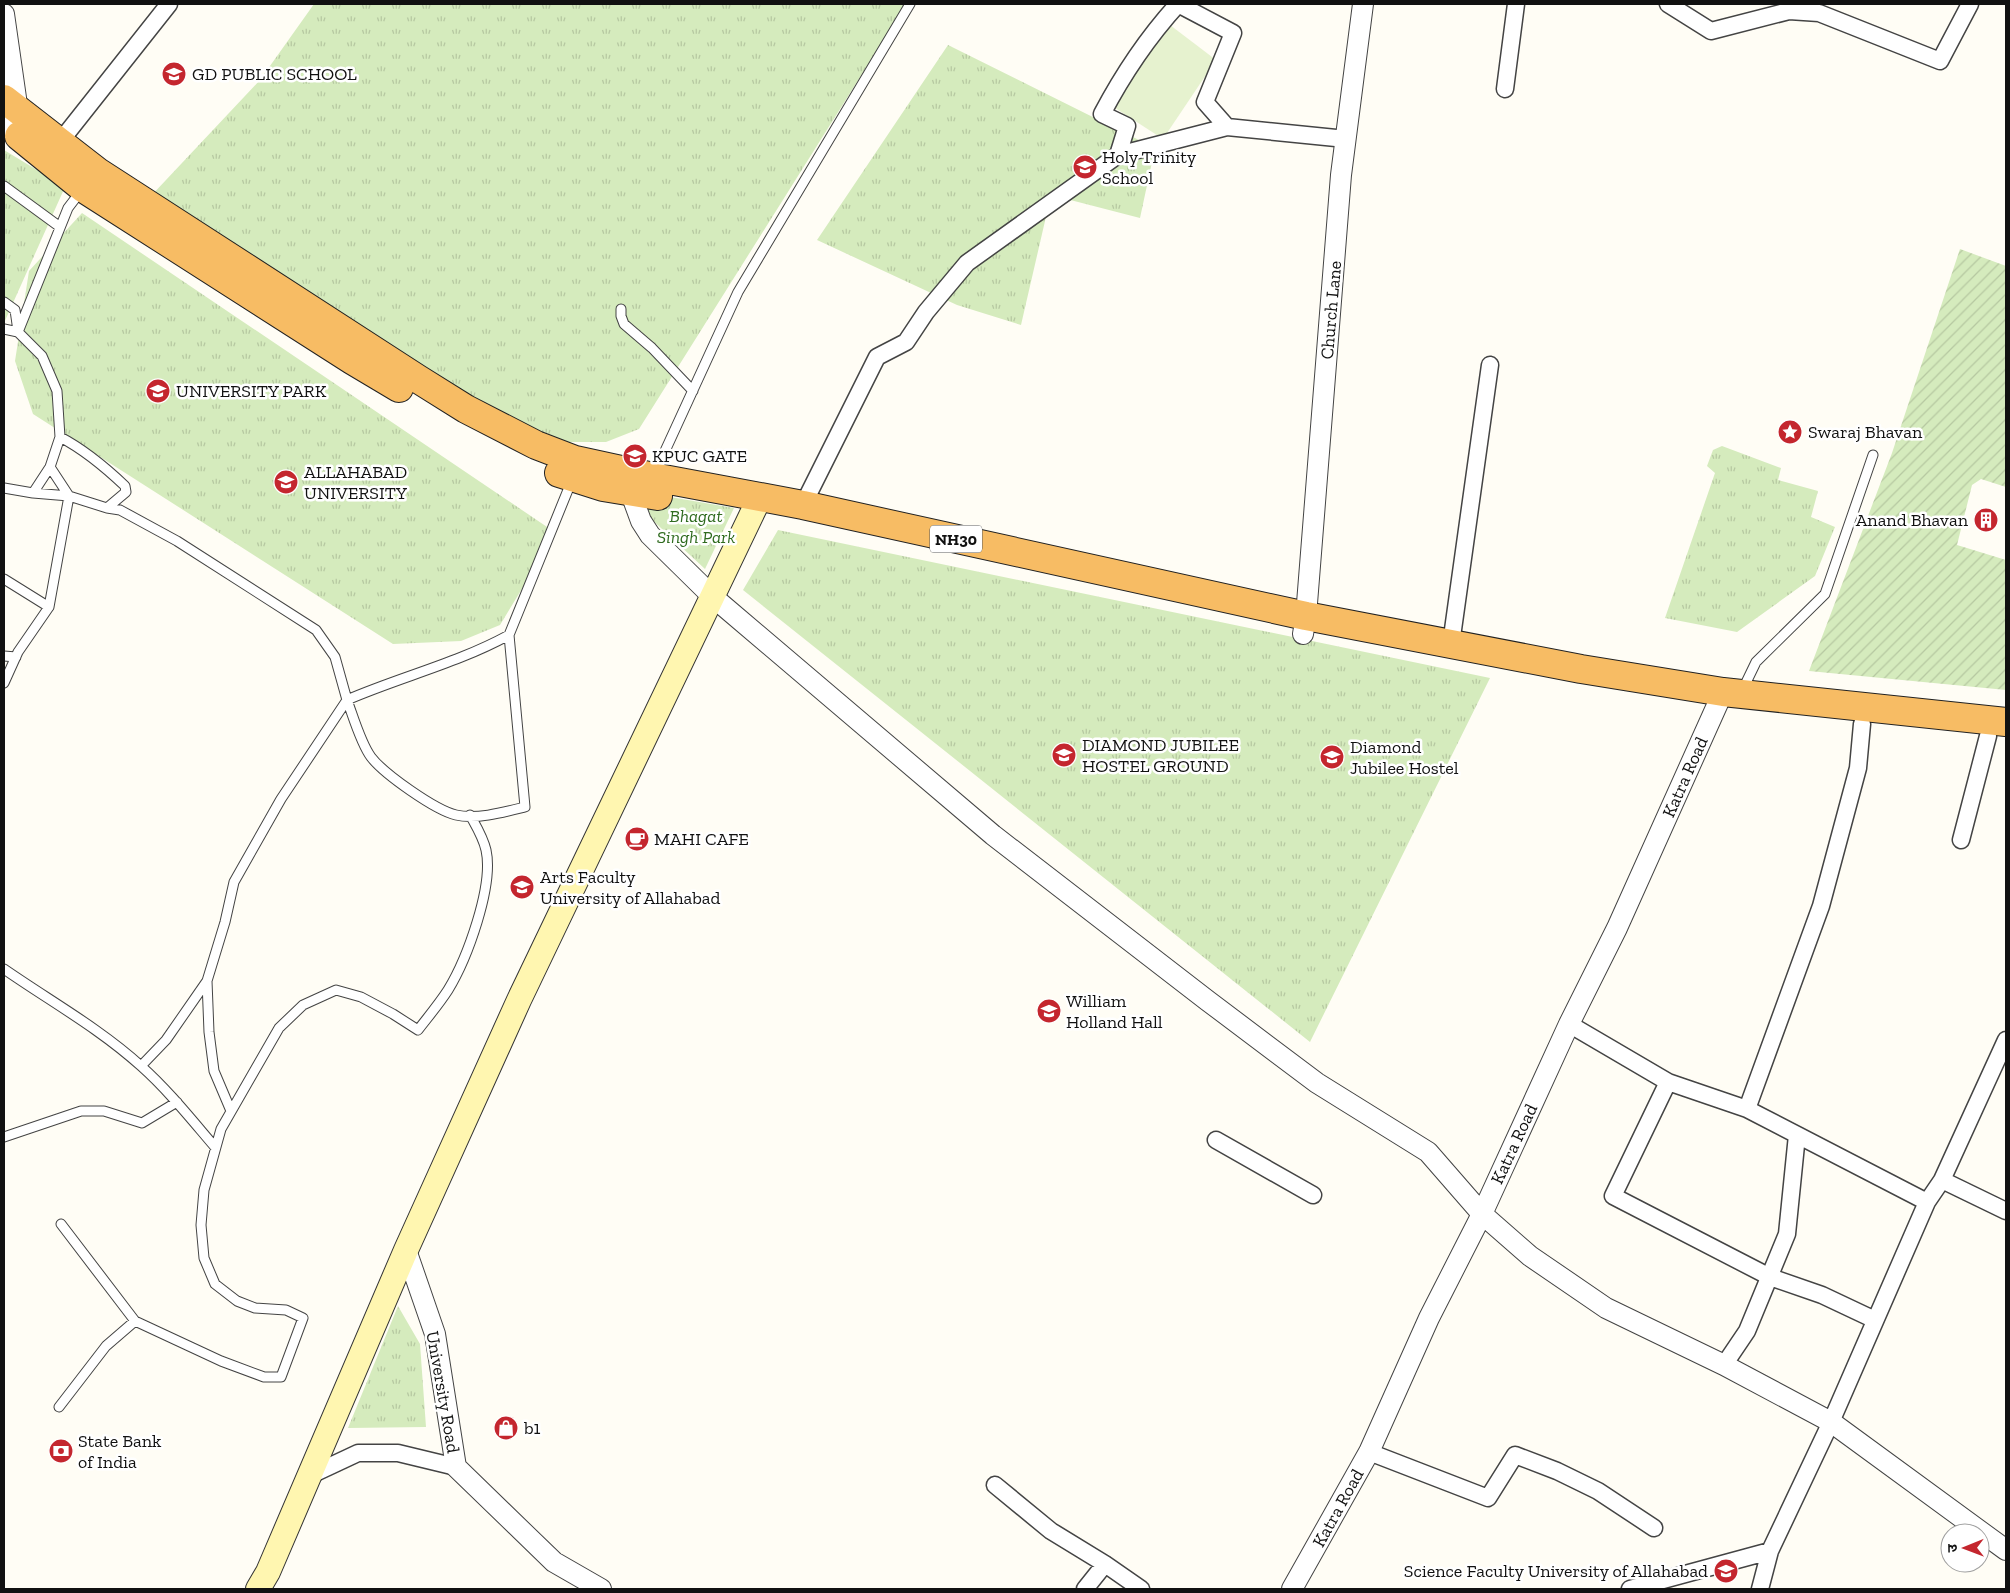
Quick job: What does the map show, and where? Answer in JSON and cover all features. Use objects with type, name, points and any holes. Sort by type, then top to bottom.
[{"type":"highway","name":"NH30","points":[[9,116],[59,143],[98,172],[418,379],[466,408],[536,445],[576,460],[653,477],[756,505],[803,505],[1305,625],[1451,644],[1726,699],[2000,732]]},
{"type":"highway","points":[[9,116],[83,188],[352,360],[483,438],[523,458],[603,487],[756,505],[1621,694],[1726,699],[1862,724],[2000,732]]},
{"type":"main road","points":[[258,1589],[268,1572],[311,1475],[406,1250],[519,1000],[756,505]]},
{"type":"street","points":[[59,143],[169,4]]},
{"type":"street","points":[[1118,155],[1127,126],[1102,114],[1120,81],[1178,4],[1233,33],[1205,102],[1227,127]]},
{"type":"street","name":"Church Lane","points":[[1305,625],[1340,194],[1363,4]]},
{"type":"street","points":[[1505,89],[1516,4]]},
{"type":"street","points":[[1668,4],[1711,31],[1789,11],[1819,13],[1940,62],[1970,4]]},
{"type":"street","points":[[4,14],[9,116]]},
{"type":"street","points":[[803,505],[877,357],[906,342],[926,312],[967,263],[1118,155],[1227,127],[1346,139]]},
{"type":"street","points":[[1451,644],[1490,365]]},
{"type":"street","points":[[630,491],[641,521],[650,536],[713,596],[994,835],[1192,990],[1317,1083],[1428,1152],[1482,1214],[1530,1256],[1606,1308],[1724,1365],[1831,1422],[2006,1550]]},
{"type":"street","name":"Katra Road","points":[[1292,1589],[1369,1452],[1429,1318],[1482,1214],[1569,1024],[1726,699]]},
{"type":"street","points":[[1747,1109],[1821,906],[1858,768],[1862,724]]},
{"type":"street","points":[[1961,840],[2000,732]]},
{"type":"street","points":[[1569,1024],[1668,1082],[1747,1109],[1927,1202]]},
{"type":"street","points":[[1760,1589],[1770,1550],[1831,1422],[1927,1202],[1942,1180],[2006,1040]]},
{"type":"street","points":[[1668,1082],[1613,1196],[1770,1277],[1822,1295],[1875,1320]]},
{"type":"street","points":[[1724,1365],[1746,1331],[1787,1234],[1798,1135]]},
{"type":"street","points":[[1216,1140],[1313,1196]]},
{"type":"street","points":[[1942,1180],[2006,1210]]},
{"type":"street","name":"University Road","points":[[406,1250],[435,1334],[456,1466],[554,1562],[601,1589]]},
{"type":"street","points":[[311,1475],[358,1453],[398,1452],[456,1466]]},
{"type":"street","points":[[1369,1452],[1488,1498],[1515,1455],[1557,1471],[1598,1491],[1654,1528]]},
{"type":"street","points":[[995,1485],[1051,1531],[1105,1564],[1141,1589]]},
{"type":"street","points":[[1630,1589],[1770,1550]]},
{"type":"street","points":[[1085,1589],[1105,1564]]},
{"type":"lane","points":[[653,477],[738,292],[910,4]]},
{"type":"lane","points":[[4,186],[60,227]]},
{"type":"lane","points":[[18,332],[68,208],[83,188]]},
{"type":"lane","points":[[4,302],[15,310],[18,332]]},
{"type":"lane","points":[[621,308],[624,324],[652,348],[693,391]]},
{"type":"lane","points":[[4,329],[18,332],[42,356],[57,391],[60,437],[50,467],[33,493]]},
{"type":"lane","points":[[60,437],[77,446],[100,463],[126,486],[126,492],[107,508]]},
{"type":"lane","points":[[1726,699],[1756,662],[1825,594],[1873,455]]},
{"type":"lane","points":[[4,682],[16,657],[48,607],[69,496],[50,467]]},
{"type":"lane","points":[[4,488],[69,496],[107,508],[120,510],[177,541],[316,630],[335,657],[347,700],[371,757],[393,778],[438,808],[457,815],[489,815],[525,807],[508,635],[573,477]]},
{"type":"lane","points":[[4,579],[48,607]]},
{"type":"lane","points":[[141,1066],[166,1040],[207,981],[225,922],[234,882],[282,799],[347,700],[485,648],[508,635]]},
{"type":"lane","points":[[4,656],[16,657]]},
{"type":"lane","points":[[61,1224],[135,1321],[221,1361],[264,1377],[281,1377],[303,1318],[286,1310],[255,1308],[238,1301],[215,1284],[204,1258],[200,1224],[204,1190],[221,1129],[279,1028],[303,1005],[336,990],[360,997],[393,1014],[418,1030],[448,990],[466,953],[483,900],[486,852],[480,832],[470,815]]},
{"type":"lane","points":[[4,969],[98,1032],[141,1066],[177,1102],[215,1147]]},
{"type":"lane","points":[[207,981],[214,1072],[231,1111]]},
{"type":"lane","points":[[4,1137],[81,1111],[104,1111],[142,1123],[177,1102]]},
{"type":"lane","points":[[59,1407],[106,1346],[135,1321]]},
{"type":"green space","points":[[314,4],[906,4],[639,429],[606,442],[552,442],[388,359],[150,197],[260,80]]},
{"type":"green space","points":[[1170,25],[1216,60],[1163,139],[1112,106]]},
{"type":"green space","points":[[948,45],[1155,148],[1140,218],[1051,195],[1021,325],[957,305],[817,240]]},
{"type":"green space","points":[[4,150],[65,187],[4,323]]},
{"type":"green space","points":[[82,213],[556,533],[500,625],[461,641],[393,644],[33,414],[15,361],[29,271]]},
{"type":"green space","points":[[1960,249],[2006,266],[2006,487],[1981,479],[1972,485],[1957,545],[2006,560],[2006,690],[1809,671],[1892,453]]},
{"type":"green space","points":[[1722,446],[1781,468],[1778,480],[1818,491],[1811,517],[1835,527],[1815,576],[1737,632],[1665,618],[1715,473],[1707,466],[1713,450]]},
{"type":"green space","name":"Bhagat Singh Park","points":[[618,488],[734,508],[705,569]]},
{"type":"green space","points":[[778,530],[1490,678],[1310,1042],[743,590]]},
{"type":"green space","points":[[398,1306],[420,1344],[426,1427],[348,1428]]},
{"type":"place","name":"GD PUBLIC SCHOOL","points":[[174,74]]},
{"type":"place","name":"Holy Trinity School","points":[[1085,167]]},
{"type":"place","name":"UNIVERSITY PARK","points":[[158,391]]},
{"type":"place","name":"Swaraj Bhavan","points":[[1790,432]]},
{"type":"place","name":"KPUC GATE","points":[[635,456]]},
{"type":"place","name":"ALLAHABAD UNIVERSITY","points":[[286,482]]},
{"type":"place","name":"Anand Bhavan","points":[[1986,520]]},
{"type":"place","name":"DIAMOND JUBILEE HOSTEL GROUND","points":[[1064,755]]},
{"type":"place","name":"Diamond Jubilee Hostel","points":[[1332,757]]},
{"type":"place","name":"MAHI CAFE","points":[[637,839]]},
{"type":"place","name":"Arts Faculty University of Allahabad","points":[[522,887]]},
{"type":"place","name":"William Holland Hall","points":[[1049,1011]]},
{"type":"place","name":"b1","points":[[506,1428]]},
{"type":"place","name":"State Bank of India","points":[[61,1451]]},
{"type":"place","name":"Science Faculty University of Allahabad","points":[[1726,1571]]}]
